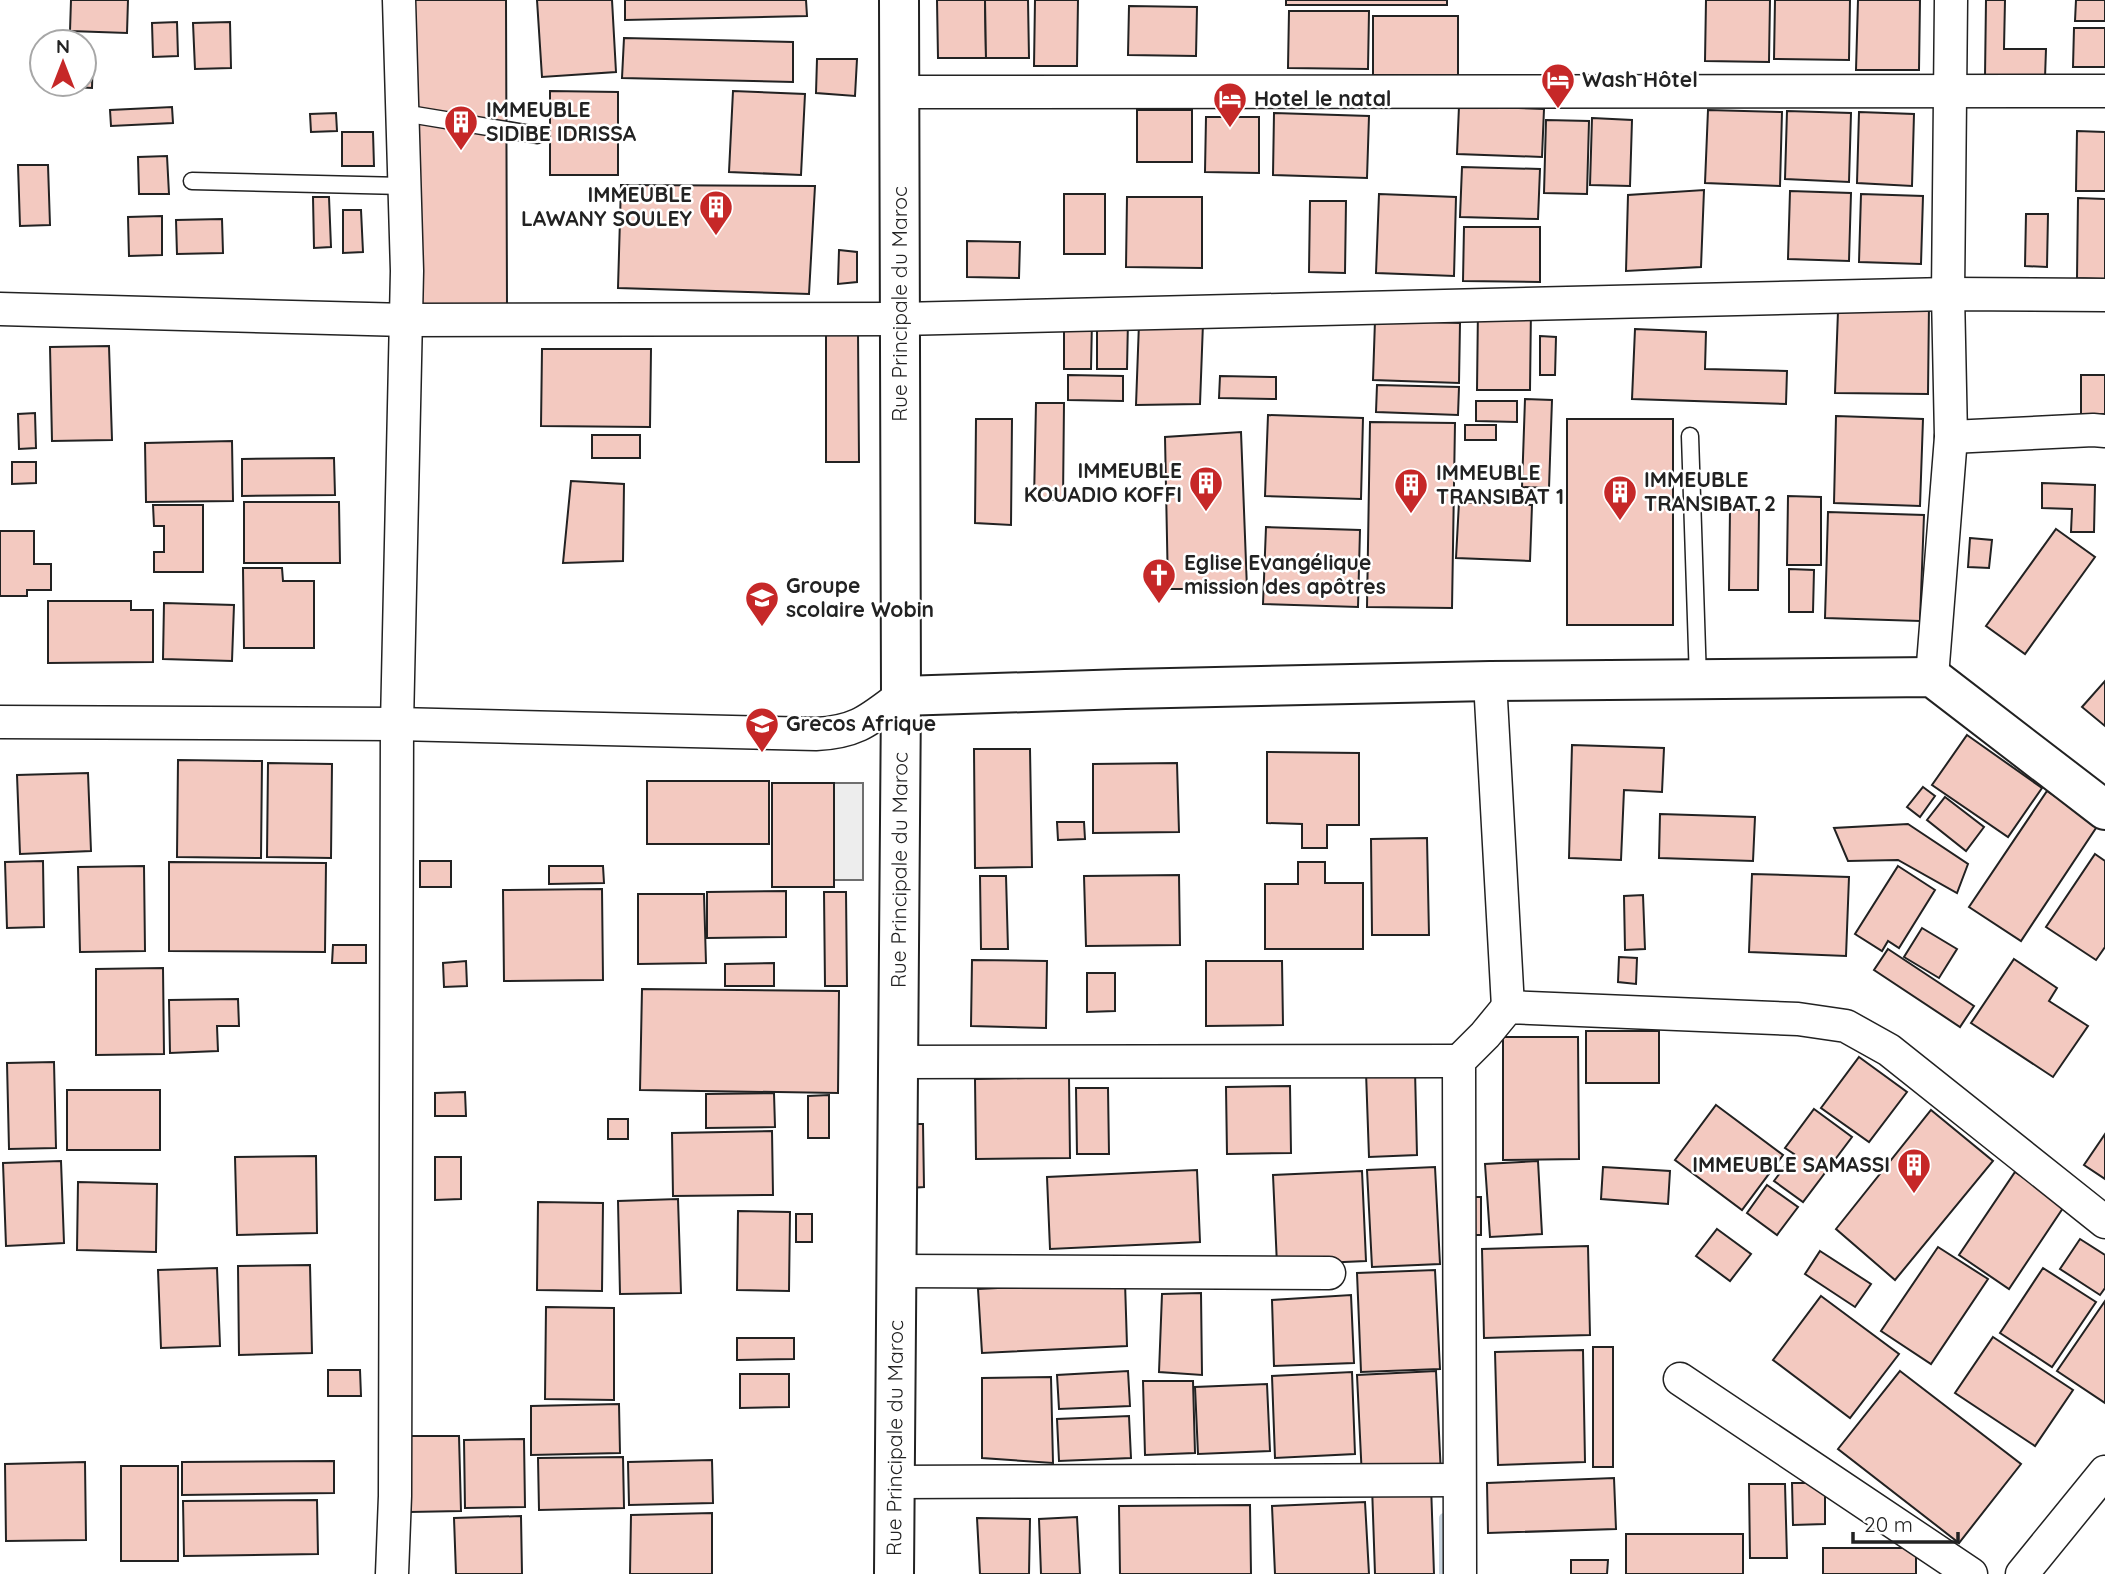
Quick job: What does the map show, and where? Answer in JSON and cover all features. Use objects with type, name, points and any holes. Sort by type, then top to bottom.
[{"type":"street","points":[[392,1574],[395,1496],[397,724],[406,320],[399,0]]},
{"type":"street","name":"Rue Principale du Maroc","points":[[894,1574],[901,696],[899,0]]},
{"type":"street","points":[[1932,677],[1951,437],[1948,294],[1951,0]]},
{"type":"street","points":[[899,92],[2105,91]]},
{"type":"street","points":[[0,309],[406,320],[900,319],[1948,294],[2105,295]]},
{"type":"street","points":[[1951,437],[2105,431]]},
{"type":"street","points":[[0,722],[397,724],[840,733],[861,726],[901,696],[1490,681],[1932,677],[2105,810]]},
{"type":"street","points":[[898,1062],[1459,1061],[1508,1007],[1490,681]]},
{"type":"street","points":[[1508,1007],[1798,1019],[1846,1026],[1889,1050],[2105,1222]]},
{"type":"street","points":[[1459,1061],[1460,1574]]},
{"type":"street","points":[[897,1271],[1329,1273]]},
{"type":"street","points":[[1680,1379],[1970,1574]]},
{"type":"street","points":[[2022,1574],[2105,1472]]},
{"type":"street","points":[[895,1482],[1459,1480]]},
{"type":"lane","points":[[403,113],[537,135]]},
{"type":"lane","points":[[192,181],[403,186]]},
{"type":"lane","points":[[1690,436],[1698,680]]},
{"type":"shaded area","points":[[834,783],[863,783],[863,880],[834,880]]},
{"type":"building","points":[[71,0],[128,0],[127,33],[98,32],[98,28],[70,28]]},
{"type":"building","name":"IMMEUBLE SIDIBE IDRISSA","points":[[412,0],[506,0],[507,305],[421,304]]},
{"type":"building","points":[[537,0],[612,0],[616,72],[542,77]]},
{"type":"building","points":[[625,0],[806,0],[807,16],[625,20]]},
{"type":"building","points":[[937,0],[985,0],[986,58],[938,58]]},
{"type":"building","points":[[985,0],[1028,0],[1029,58],[986,58]]},
{"type":"building","points":[[1035,0],[1078,0],[1077,66],[1034,66]]},
{"type":"building","points":[[1286,0],[1447,0],[1447,5],[1286,5]]},
{"type":"building","points":[[1706,0],[1770,0],[1769,62],[1705,61]]},
{"type":"building","points":[[1775,0],[1850,0],[1849,60],[1774,59]]},
{"type":"building","points":[[1858,0],[1920,0],[1919,70],[1856,70]]},
{"type":"building","points":[[1986,0],[2005,0],[2004,49],[2046,49],[2045,78],[1985,77]]},
{"type":"building","points":[[2076,0],[2105,0],[2105,21],[2075,21]]},
{"type":"building","points":[[1129,6],[1197,7],[1196,56],[1128,55]]},
{"type":"building","points":[[1289,11],[1369,11],[1368,69],[1288,68]]},
{"type":"building","points":[[1373,16],[1458,16],[1458,75],[1373,75]]},
{"type":"building","points":[[177,22],[178,56],[153,57],[152,23]]},
{"type":"building","points":[[230,22],[231,68],[195,69],[193,23]]},
{"type":"building","points":[[2074,28],[2105,28],[2105,67],[2073,67]]},
{"type":"building","points":[[624,38],[793,42],[793,82],[622,78]]},
{"type":"building","points":[[817,59],[857,59],[855,96],[816,93]]},
{"type":"building","points":[[550,91],[618,92],[618,175],[550,175]]},
{"type":"building","points":[[733,91],[805,94],[801,175],[729,172]]},
{"type":"building","points":[[1459,106],[1544,109],[1542,157],[1457,154]]},
{"type":"building","points":[[172,107],[173,123],[111,126],[110,110]]},
{"type":"building","points":[[1137,110],[1192,110],[1192,162],[1137,162]]},
{"type":"building","points":[[1708,110],[1782,112],[1780,186],[1705,183]]},
{"type":"building","points":[[1787,111],[1851,113],[1849,182],[1785,179]]},
{"type":"building","points":[[1859,112],[1914,114],[1912,186],[1857,183]]},
{"type":"building","points":[[336,113],[337,131],[311,132],[310,114]]},
{"type":"building","points":[[1274,113],[1369,116],[1367,178],[1273,175]]},
{"type":"building","points":[[1206,117],[1259,117],[1259,173],[1205,172]]},
{"type":"building","points":[[1592,118],[1632,120],[1630,186],[1590,185]]},
{"type":"building","points":[[1546,120],[1589,121],[1587,194],[1544,193]]},
{"type":"building","points":[[2077,131],[2105,132],[2105,191],[2076,191]]},
{"type":"building","points":[[342,132],[373,132],[374,166],[342,166]]},
{"type":"building","points":[[167,156],[169,194],[139,194],[138,157]]},
{"type":"building","points":[[18,165],[48,165],[50,225],[20,226]]},
{"type":"building","points":[[1462,167],[1540,169],[1538,219],[1460,217]]},
{"type":"building","name":"IMMEUBLE LAWANY SOULEY","points":[[621,185],[815,186],[809,294],[618,288]]},
{"type":"building","points":[[1704,190],[1701,267],[1626,271],[1628,195]]},
{"type":"building","points":[[1790,191],[1851,193],[1849,261],[1788,259]]},
{"type":"building","points":[[1064,194],[1105,194],[1105,254],[1064,254]]},
{"type":"building","points":[[1379,194],[1456,197],[1454,276],[1376,273]]},
{"type":"building","points":[[1861,194],[1923,196],[1921,264],[1859,262]]},
{"type":"building","points":[[313,197],[329,197],[331,247],[314,248]]},
{"type":"building","points":[[1127,197],[1202,197],[1202,268],[1126,267]]},
{"type":"building","points":[[2078,198],[2105,199],[2105,279],[2077,278]]},
{"type":"building","points":[[1310,201],[1346,201],[1345,273],[1309,272]]},
{"type":"building","points":[[343,210],[361,210],[363,252],[343,253]]},
{"type":"building","points":[[2026,214],[2048,214],[2047,267],[2025,266]]},
{"type":"building","points":[[162,216],[162,255],[129,256],[128,217]]},
{"type":"building","points":[[222,219],[223,253],[177,254],[176,220]]},
{"type":"building","points":[[1464,227],[1540,227],[1540,282],[1463,281]]},
{"type":"building","points":[[967,241],[1020,242],[1019,278],[967,277]]},
{"type":"building","points":[[839,250],[857,252],[857,282],[838,284]]},
{"type":"building","points":[[1929,305],[1928,394],[1835,393],[1838,311]]},
{"type":"building","points":[[1478,307],[1531,308],[1530,390],[1477,390]]},
{"type":"building","points":[[1064,320],[1092,320],[1091,369],[1064,369]]},
{"type":"building","points":[[1097,320],[1128,320],[1127,369],[1097,369]]},
{"type":"building","points":[[1375,320],[1460,323],[1459,383],[1373,380]]},
{"type":"building","points":[[1139,323],[1203,323],[1200,404],[1136,405]]},
{"type":"building","points":[[1635,329],[1706,332],[1705,369],[1787,371],[1786,404],[1632,399]]},
{"type":"building","points":[[858,332],[859,462],[826,462],[826,335]]},
{"type":"building","points":[[1540,336],[1556,337],[1555,375],[1540,375]]},
{"type":"building","points":[[109,346],[112,440],[52,441],[50,347]]},
{"type":"building","points":[[542,349],[651,349],[650,427],[541,426]]},
{"type":"building","points":[[1068,375],[1123,376],[1123,401],[1068,400]]},
{"type":"building","points":[[2081,375],[2105,375],[2105,414],[2081,414]]},
{"type":"building","points":[[1220,376],[1276,377],[1276,399],[1219,398]]},
{"type":"building","points":[[1377,385],[1459,387],[1458,415],[1376,412]]},
{"type":"building","points":[[1525,399],[1552,400],[1549,488],[1522,487]]},
{"type":"building","points":[[1476,401],[1517,401],[1517,422],[1476,421]]},
{"type":"building","points":[[1036,403],[1064,403],[1063,500],[1034,500]]},
{"type":"building","points":[[35,413],[36,448],[19,449],[18,414]]},
{"type":"building","points":[[1268,415],[1363,418],[1361,499],[1265,496]]},
{"type":"building","points":[[1836,416],[1923,419],[1920,506],[1834,503]]},
{"type":"building","points":[[976,419],[1012,419],[1011,525],[975,523]]},
{"type":"building","name":"IMMEUBLE TRANSIBAT 2","points":[[1567,419],[1673,419],[1673,625],[1567,625]]},
{"type":"building","name":"IMMEUBLE TRANSIBAT 1","points":[[1370,422],[1455,423],[1452,608],[1367,607]]},
{"type":"building","points":[[1465,425],[1496,425],[1496,440],[1465,440]]},
{"type":"building","name":"IMMEUBLE KOUADIO KOFFI","points":[[1241,432],[1247,589],[1168,589],[1165,437]]},
{"type":"building","points":[[592,435],[640,435],[640,458],[592,458]]},
{"type":"building","points":[[232,441],[233,501],[146,502],[145,443]]},
{"type":"building","points":[[334,458],[335,495],[242,496],[242,459]]},
{"type":"building","points":[[12,462],[36,462],[36,483],[12,484]]},
{"type":"building","points":[[571,481],[624,484],[623,561],[563,563]]},
{"type":"building","points":[[2042,483],[2095,485],[2094,532],[2071,532],[2072,509],[2042,508]]},
{"type":"building","points":[[1788,496],[1821,497],[1821,565],[1787,565]]},
{"type":"building","points":[[244,502],[339,502],[340,563],[244,563]]},
{"type":"building","points":[[1459,502],[1532,505],[1530,561],[1456,558]]},
{"type":"building","points":[[153,505],[203,505],[203,572],[154,572],[154,552],[164,552],[164,526],[154,526]]},
{"type":"building","points":[[1730,509],[1759,510],[1758,590],[1729,590]]},
{"type":"building","points":[[1828,512],[1924,515],[1920,621],[1825,618]]},
{"type":"building","points":[[1266,527],[1360,530],[1358,607],[1263,604]]},
{"type":"building","points":[[2056,529],[2095,557],[2025,654],[1986,626]]},
{"type":"building","points":[[0,531],[34,531],[34,564],[51,564],[51,590],[27,590],[27,596],[0,596]]},
{"type":"building","points":[[1970,538],[1992,540],[1989,568],[1968,567]]},
{"type":"building","points":[[243,568],[282,568],[283,581],[314,581],[314,648],[244,648]]},
{"type":"building","points":[[1789,569],[1814,570],[1813,612],[1789,612]]},
{"type":"building","points":[[48,601],[131,601],[131,610],[153,610],[153,662],[48,663]]},
{"type":"building","points":[[164,603],[234,605],[232,661],[163,659]]},
{"type":"building","points":[[2105,681],[2105,726],[2082,707]]},
{"type":"building","points":[[1967,735],[2042,788],[2008,837],[1932,785]]},
{"type":"building","points":[[1572,745],[1664,748],[1662,792],[1624,790],[1621,860],[1569,858]]},
{"type":"building","points":[[974,749],[1030,749],[1032,867],[975,868]]},
{"type":"building","points":[[1267,752],[1359,753],[1359,825],[1327,825],[1327,848],[1302,848],[1302,824],[1267,823]]},
{"type":"building","points":[[178,760],[262,761],[261,858],[177,857]]},
{"type":"building","points":[[268,763],[332,764],[331,858],[267,857]]},
{"type":"building","points":[[1177,763],[1179,832],[1093,833],[1093,764]]},
{"type":"building","points":[[88,773],[91,851],[20,854],[17,775]]},
{"type":"building","points":[[647,781],[769,781],[769,844],[647,844]]},
{"type":"building","points":[[772,783],[834,783],[834,887],[772,887]]},
{"type":"building","points":[[1923,787],[1935,796],[1920,817],[1907,807]]},
{"type":"building","points":[[2047,791],[2098,825],[2021,941],[1969,907]]},
{"type":"building","points":[[1945,797],[1984,827],[1966,851],[1927,820]]},
{"type":"building","points":[[1660,814],[1755,817],[1753,861],[1659,858]]},
{"type":"building","points":[[1057,822],[1084,822],[1085,839],[1058,840]]},
{"type":"building","points":[[1908,824],[1968,864],[1957,893],[1898,860],[1848,861],[1834,828]]},
{"type":"building","points":[[1427,838],[1429,935],[1372,935],[1371,839]]},
{"type":"building","points":[[2095,854],[2105,861],[2105,947],[2096,960],[2046,927]]},
{"type":"building","points":[[43,861],[44,927],[7,928],[5,862]]},
{"type":"building","points":[[420,861],[451,861],[451,887],[420,887]]},
{"type":"building","points":[[169,862],[326,863],[325,952],[169,951]]},
{"type":"building","points":[[1298,862],[1325,862],[1325,883],[1363,883],[1363,949],[1265,949],[1265,884],[1298,884]]},
{"type":"building","points":[[144,866],[145,951],[80,952],[78,867]]},
{"type":"building","points":[[549,866],[603,866],[604,883],[549,884]]},
{"type":"building","points":[[1898,866],[1935,890],[1899,948],[1888,941],[1882,951],[1855,934]]},
{"type":"building","points":[[1752,874],[1849,877],[1846,956],[1749,952]]},
{"type":"building","points":[[1179,875],[1180,945],[1086,946],[1084,876]]},
{"type":"building","points":[[980,876],[1006,876],[1008,949],[981,949]]},
{"type":"building","points":[[602,889],[603,980],[504,981],[503,890]]},
{"type":"building","points":[[786,891],[786,937],[707,938],[707,892]]},
{"type":"building","points":[[824,892],[846,892],[847,986],[825,986]]},
{"type":"building","points":[[638,894],[704,894],[706,963],[638,964]]},
{"type":"building","points":[[1643,895],[1645,949],[1625,950],[1624,896]]},
{"type":"building","points":[[1922,928],[1957,949],[1939,978],[1904,957]]},
{"type":"building","points":[[333,945],[366,945],[366,963],[332,963]]},
{"type":"building","points":[[1888,949],[1974,1006],[1960,1027],[1874,970]]},
{"type":"building","points":[[1619,957],[1637,958],[1636,984],[1618,982]]},
{"type":"building","points":[[2014,959],[2057,988],[2049,1001],[2088,1026],[2053,1077],[1971,1023]]},
{"type":"building","points":[[972,960],[1047,961],[1046,1028],[971,1026]]},
{"type":"building","points":[[466,961],[467,986],[444,987],[443,963]]},
{"type":"building","points":[[1206,961],[1282,961],[1283,1025],[1206,1026]]},
{"type":"building","points":[[774,963],[774,986],[725,986],[725,964]]},
{"type":"building","points":[[163,968],[164,1054],[96,1055],[96,969]]},
{"type":"building","points":[[1087,973],[1115,973],[1115,1011],[1087,1012]]},
{"type":"building","points":[[642,989],[839,991],[838,1093],[640,1090]]},
{"type":"building","points":[[238,999],[239,1026],[217,1026],[218,1051],[170,1053],[169,1000]]},
{"type":"building","points":[[1586,1031],[1659,1031],[1659,1083],[1586,1083]]},
{"type":"building","points":[[1503,1037],[1578,1037],[1579,1159],[1503,1160]]},
{"type":"building","points":[[1859,1057],[1907,1092],[1869,1142],[1821,1108]]},
{"type":"building","points":[[54,1062],[56,1148],[9,1149],[7,1063]]},
{"type":"building","points":[[1415,1070],[1417,1155],[1369,1157],[1366,1072]]},
{"type":"building","points":[[1069,1077],[1070,1158],[976,1159],[975,1079]]},
{"type":"building","points":[[1290,1086],[1291,1153],[1227,1154],[1226,1087]]},
{"type":"building","points":[[1076,1088],[1108,1088],[1109,1154],[1077,1154]]},
{"type":"building","points":[[67,1090],[160,1090],[160,1150],[67,1150]]},
{"type":"building","points":[[465,1092],[466,1116],[435,1116],[435,1093]]},
{"type":"building","points":[[774,1093],[775,1127],[706,1128],[706,1094]]},
{"type":"building","points":[[829,1095],[829,1138],[808,1138],[808,1096]]},
{"type":"building","points":[[1716,1105],[1783,1155],[1742,1210],[1675,1160]]},
{"type":"building","points":[[1814,1109],[1852,1137],[1803,1202],[1774,1181],[1794,1154],[1785,1148]]},
{"type":"building","name":"IMMEUBLE SAMASSI","points":[[1931,1110],[1993,1161],[1895,1280],[1836,1229]]},
{"type":"building","points":[[608,1119],[628,1119],[628,1139],[608,1139]]},
{"type":"building","points":[[910,1124],[923,1124],[924,1187],[910,1188]]},
{"type":"building","points":[[772,1131],[773,1195],[673,1196],[672,1133]]},
{"type":"building","points":[[2105,1134],[2105,1179],[2084,1165]]},
{"type":"building","points":[[316,1156],[317,1233],[237,1235],[235,1157]]},
{"type":"building","points":[[435,1157],[461,1157],[461,1199],[435,1200]]},
{"type":"building","points":[[61,1161],[64,1243],[6,1246],[3,1163]]},
{"type":"building","points":[[1538,1161],[1542,1234],[1490,1237],[1485,1164]]},
{"type":"building","points":[[1435,1167],[1440,1264],[1372,1267],[1367,1170]]},
{"type":"building","points":[[1603,1167],[1670,1171],[1668,1204],[1601,1199]]},
{"type":"building","points":[[1197,1170],[1200,1242],[1050,1249],[1047,1177]]},
{"type":"building","points":[[1362,1171],[1366,1261],[1277,1265],[1273,1175]]},
{"type":"building","points":[[2015,1172],[2065,1205],[2009,1289],[1959,1255]]},
{"type":"building","points":[[78,1182],[157,1184],[156,1252],[77,1250]]},
{"type":"building","points":[[1767,1185],[1798,1207],[1777,1235],[1747,1213]]},
{"type":"building","points":[[1465,1197],[1481,1197],[1481,1235],[1465,1235]]},
{"type":"building","points":[[678,1199],[681,1293],[620,1294],[618,1201]]},
{"type":"building","points":[[538,1202],[603,1203],[602,1291],[537,1290]]},
{"type":"building","points":[[738,1211],[790,1212],[789,1291],[737,1290]]},
{"type":"building","points":[[796,1214],[812,1214],[812,1242],[796,1242]]},
{"type":"building","points":[[1717,1229],[1751,1254],[1730,1281],[1696,1256]]},
{"type":"building","points":[[2080,1239],[2105,1255],[2105,1288],[2100,1295],[2060,1269]]},
{"type":"building","points":[[1588,1246],[1590,1335],[1484,1338],[1482,1249]]},
{"type":"building","points":[[1938,1247],[1988,1279],[1931,1364],[1881,1331]]},
{"type":"building","points":[[1820,1251],[1871,1284],[1855,1307],[1805,1274]]},
{"type":"building","points":[[310,1265],[312,1353],[239,1355],[238,1266]]},
{"type":"building","points":[[217,1268],[220,1346],[161,1348],[158,1270]]},
{"type":"building","points":[[2043,1268],[2096,1302],[2052,1367],[2000,1333]]},
{"type":"building","points":[[1435,1270],[1440,1369],[1361,1372],[1357,1273]]},
{"type":"building","points":[[1125,1282],[1127,1346],[982,1353],[978,1289]]},
{"type":"building","points":[[1201,1293],[1202,1375],[1159,1372],[1162,1294]]},
{"type":"building","points":[[1351,1295],[1354,1363],[1274,1366],[1272,1300]]},
{"type":"building","points":[[1821,1296],[1899,1354],[1850,1418],[1773,1360]]},
{"type":"building","points":[[2105,1301],[2105,1403],[2057,1371]]},
{"type":"building","points":[[546,1307],[614,1308],[614,1400],[545,1399]]},
{"type":"building","points":[[1993,1337],[2073,1390],[2035,1446],[1955,1393]]},
{"type":"building","points":[[737,1338],[794,1338],[794,1359],[737,1360]]},
{"type":"building","points":[[1593,1347],[1613,1347],[1613,1467],[1593,1467]]},
{"type":"building","points":[[1583,1350],[1585,1462],[1498,1465],[1495,1352]]},
{"type":"building","points":[[328,1370],[360,1370],[361,1396],[328,1396]]},
{"type":"building","points":[[1128,1371],[1130,1406],[1059,1409],[1057,1375]]},
{"type":"building","points":[[1436,1371],[1441,1475],[1362,1478],[1357,1375]]},
{"type":"building","points":[[1900,1371],[2021,1464],[1959,1543],[1838,1449]]},
{"type":"building","points":[[1352,1372],[1355,1454],[1275,1458],[1272,1376]]},
{"type":"building","points":[[740,1374],[789,1374],[789,1407],[740,1408]]},
{"type":"building","points":[[1051,1377],[1053,1463],[982,1458],[982,1378]]},
{"type":"building","points":[[1143,1381],[1193,1381],[1195,1453],[1145,1455]]},
{"type":"building","points":[[1267,1384],[1270,1451],[1198,1454],[1195,1387]]},
{"type":"building","points":[[619,1404],[620,1453],[531,1455],[531,1406]]},
{"type":"building","points":[[1129,1416],[1131,1458],[1059,1461],[1057,1419]]},
{"type":"building","points":[[409,1436],[459,1436],[461,1511],[410,1512]]},
{"type":"building","points":[[524,1439],[525,1507],[465,1508],[464,1440]]},
{"type":"building","points":[[623,1457],[624,1508],[539,1510],[538,1458]]},
{"type":"building","points":[[712,1460],[713,1503],[629,1505],[628,1462]]},
{"type":"building","points":[[334,1461],[334,1493],[182,1495],[182,1462]]},
{"type":"building","points":[[85,1462],[86,1540],[6,1541],[5,1464]]},
{"type":"building","points":[[121,1466],[178,1466],[178,1561],[121,1561]]},
{"type":"building","points":[[1614,1478],[1616,1529],[1488,1533],[1487,1483]]},
{"type":"building","points":[[1792,1483],[1825,1483],[1825,1524],[1793,1525]]},
{"type":"building","points":[[1431,1484],[1434,1574],[1375,1574],[1372,1486]]},
{"type":"building","points":[[1749,1484],[1785,1484],[1787,1558],[1750,1558]]},
{"type":"building","points":[[317,1500],[318,1554],[184,1556],[183,1501]]},
{"type":"building","points":[[1365,1502],[1369,1574],[1275,1574],[1272,1506]]},
{"type":"building","points":[[1250,1505],[1251,1574],[1120,1574],[1119,1506]]},
{"type":"building","points":[[712,1513],[712,1574],[630,1574],[631,1515]]},
{"type":"building","points":[[521,1516],[522,1574],[456,1574],[454,1518]]},
{"type":"building","points":[[1077,1517],[1080,1574],[1041,1574],[1039,1519]]},
{"type":"building","points":[[977,1518],[1030,1519],[1029,1574],[980,1574]]},
{"type":"building","points":[[1626,1534],[1743,1534],[1743,1574],[1626,1574]]},
{"type":"building","points":[[1823,1548],[1916,1548],[1916,1574],[1823,1574]]},
{"type":"building","points":[[1571,1560],[1608,1560],[1607,1574],[1571,1574]]},
{"type":"waterway","points":[[1444,1518],[1444,1574]]},
{"type":"place","name":"Wash Hôtel","points":[[1558,110]]},
{"type":"place","name":"Hotel le natal","points":[[1230,129]]},
{"type":"place","name":"IMMEUBLE SIDIBE IDRISSA","points":[[461,152]]},
{"type":"place","name":"IMMEUBLE LAWANY SOULEY","points":[[716,237]]},
{"type":"place","name":"IMMEUBLE KOUADIO KOFFI","points":[[1206,513]]},
{"type":"place","name":"IMMEUBLE TRANSIBAT 1","points":[[1411,515]]},
{"type":"place","name":"IMMEUBLE TRANSIBAT 2","points":[[1620,522]]},
{"type":"place","name":"Eglise Evangélique mission des apôtres","points":[[1159,605]]},
{"type":"place","name":"Groupe scolaire Wobin","points":[[762,628]]},
{"type":"place","name":"Grecos Afrique","points":[[762,754]]},
{"type":"place","name":"IMMEUBLE SAMASSI","points":[[1914,1195]]}]
